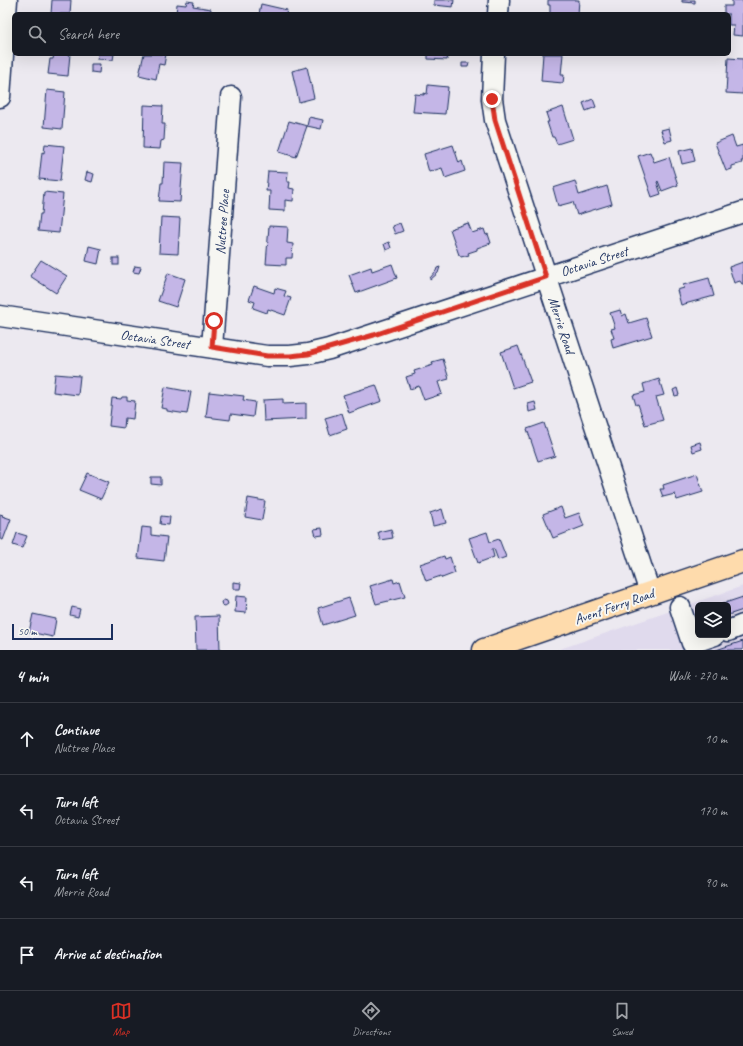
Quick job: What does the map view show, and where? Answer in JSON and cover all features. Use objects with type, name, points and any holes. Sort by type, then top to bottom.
[{"type":"main road","name":"Avent Ferry Road","points":[[484,650],[743,561]]},
{"type":"street","points":[[0,97],[7,0]]},
{"type":"street","points":[[498,12],[499,0]]},
{"type":"street","name":"Merrie Road","points":[[494,56],[492,99],[495,120],[650,593]]},
{"type":"street","name":"Nuttree Place","points":[[212,347],[231,97]]},
{"type":"street","name":"Octavia Street","points":[[0,316],[267,356],[308,354],[374,335],[743,212]]},
{"type":"street","points":[[680,607],[692,643],[706,638]]},
{"type":"street","points":[[731,630],[743,625]]},
{"type":"shaded area","points":[[743,586],[743,650],[557,650],[695,603],[695,638],[731,638],[731,602],[696,602]]},
{"type":"building","points":[[52,0],[71,0],[70,12],[51,12]]},
{"type":"building","points":[[434,0],[454,0],[453,7],[434,5]]},
{"type":"building","points":[[548,0],[579,0],[578,12],[550,12],[550,5],[548,5]]},
{"type":"building","points":[[682,0],[695,0],[695,3],[682,2]]},
{"type":"building","points":[[732,0],[743,0],[743,36],[733,35],[734,25],[731,25],[731,12],[724,12],[724,6],[732,6]]},
{"type":"building","points":[[187,1],[194,2],[193,6],[211,9],[210,12],[176,12],[177,4],[186,5]]},
{"type":"building","points":[[261,4],[287,10],[286,12],[259,12]]},
{"type":"building","points":[[54,56],[70,56],[68,76],[48,74],[50,59],[53,59]]},
{"type":"building","points":[[98,56],[114,56],[113,60],[97,59]]},
{"type":"building","points":[[144,56],[166,56],[164,65],[159,64],[156,79],[139,75]]},
{"type":"building","points":[[428,56],[448,56],[447,60],[428,59]]},
{"type":"building","points":[[543,56],[563,56],[561,75],[564,75],[563,83],[541,81]]},
{"type":"building","points":[[728,58],[743,59],[743,94],[726,93]]},
{"type":"building","points":[[462,63],[469,63],[468,67],[462,67]]},
{"type":"building","points":[[91,64],[100,64],[99,73],[91,72]]},
{"type":"building","points":[[307,67],[314,98],[299,102],[292,71]]},
{"type":"building","points":[[428,85],[448,87],[445,114],[413,112],[415,94],[427,94]]},
{"type":"building","points":[[47,90],[65,92],[62,129],[44,127]]},
{"type":"building","points":[[593,99],[596,107],[586,111],[583,103]]},
{"type":"building","points":[[144,105],[163,106],[162,124],[165,124],[164,140],[161,141],[160,149],[143,148]]},
{"type":"building","points":[[563,107],[573,139],[557,144],[554,137],[552,137],[547,122],[549,122],[546,113]]},
{"type":"building","points":[[309,117],[323,120],[321,129],[307,126]]},
{"type":"building","points":[[289,121],[307,126],[296,157],[279,152]]},
{"type":"building","points":[[669,128],[672,140],[665,142],[661,130]]},
{"type":"building","points":[[732,136],[736,147],[743,145],[743,161],[741,161],[742,163],[732,166],[732,169],[726,171],[715,143]]},
{"type":"building","points":[[45,144],[64,146],[60,181],[39,179],[42,152],[44,153]]},
{"type":"building","points":[[453,145],[459,163],[462,161],[465,171],[445,178],[442,168],[429,172],[424,154]]},
{"type":"building","points":[[692,148],[695,161],[682,164],[679,151]]},
{"type":"building","points":[[650,152],[654,162],[669,157],[678,185],[662,191],[658,181],[661,194],[652,197],[638,156]]},
{"type":"building","points":[[164,162],[183,163],[180,202],[159,201],[161,183],[163,183]]},
{"type":"building","points":[[268,171],[288,172],[287,182],[290,182],[289,188],[294,189],[293,201],[285,200],[285,211],[269,210],[270,191],[266,191]]},
{"type":"building","points":[[87,172],[94,174],[92,182],[85,180]]},
{"type":"building","points":[[575,181],[579,195],[607,186],[612,204],[577,215],[573,202],[558,206],[553,188]]},
{"type":"building","points":[[44,192],[63,194],[59,233],[38,231],[40,214],[42,214]]},
{"type":"building","points":[[161,217],[180,218],[178,254],[159,253]]},
{"type":"building","points":[[400,223],[403,231],[395,234],[392,226]]},
{"type":"building","points":[[468,223],[472,233],[484,229],[486,235],[488,234],[491,243],[477,248],[477,250],[468,253],[469,255],[461,257],[450,229]]},
{"type":"building","points":[[269,226],[288,227],[287,243],[293,244],[292,258],[286,258],[286,265],[266,264]]},
{"type":"building","points":[[389,242],[391,248],[386,250],[384,244]]},
{"type":"building","points":[[89,246],[101,249],[98,264],[86,261]]},
{"type":"building","points":[[113,258],[119,258],[119,265],[113,265]]},
{"type":"building","points":[[41,260],[67,276],[56,293],[30,276]]},
{"type":"building","points":[[743,262],[743,284],[740,281],[734,283],[729,267]]},
{"type":"building","points":[[392,264],[397,278],[356,293],[349,275],[371,267],[372,271]]},
{"type":"building","points":[[135,266],[141,267],[139,273],[133,272]]},
{"type":"building","points":[[440,267],[438,273],[430,280],[437,268]]},
{"type":"building","points":[[168,273],[185,279],[176,307],[158,301]]},
{"type":"building","points":[[709,278],[714,296],[681,305],[677,290],[684,288],[683,285]]},
{"type":"building","points":[[254,286],[274,293],[275,288],[286,291],[284,296],[291,298],[285,315],[268,309],[267,313],[253,308],[255,302],[249,300]]},
{"type":"building","points":[[620,310],[622,316],[626,314],[629,323],[646,318],[652,336],[613,348],[611,339],[614,338],[611,329],[615,328],[610,313]]},
{"type":"building","points":[[518,346],[531,382],[513,388],[501,352]]},
{"type":"building","points":[[443,359],[449,379],[438,382],[442,394],[424,400],[419,386],[410,389],[406,377],[415,374],[414,371],[433,365],[432,362]]},
{"type":"building","points":[[55,374],[80,376],[78,395],[53,392]]},
{"type":"building","points":[[659,379],[664,395],[656,397],[663,420],[645,425],[638,404],[636,405],[633,395],[645,392],[643,384]]},
{"type":"building","points":[[376,385],[382,401],[349,413],[343,395]]},
{"type":"building","points":[[165,387],[191,392],[187,414],[167,411],[167,409],[161,408]]},
{"type":"building","points":[[677,388],[679,395],[675,396],[673,390]]},
{"type":"building","points":[[209,392],[244,396],[243,400],[255,402],[253,417],[231,414],[230,420],[206,417]]},
{"type":"building","points":[[122,397],[127,397],[127,400],[135,401],[133,419],[125,418],[124,428],[109,426],[112,398],[121,399]]},
{"type":"building","points":[[283,399],[283,404],[306,403],[306,419],[264,421],[263,400]]},
{"type":"building","points":[[535,402],[537,410],[529,412],[528,404]]},
{"type":"building","points":[[342,413],[347,429],[330,435],[325,418]]},
{"type":"building","points":[[544,423],[555,456],[538,461],[527,429]]},
{"type":"building","points":[[700,442],[702,449],[693,452],[691,445]]},
{"type":"building","points":[[87,473],[109,482],[101,499],[79,490]]},
{"type":"building","points":[[697,474],[703,492],[677,500],[675,494],[663,497],[660,489],[664,489],[663,485]]},
{"type":"building","points":[[151,477],[161,477],[161,485],[151,484]]},
{"type":"building","points":[[248,498],[265,501],[262,520],[245,517]]},
{"type":"building","points":[[561,507],[565,518],[579,513],[584,526],[553,538],[543,514]]},
{"type":"building","points":[[442,509],[446,523],[433,526],[430,513]]},
{"type":"building","points":[[0,514],[11,519],[3,540],[0,539]]},
{"type":"building","points":[[161,516],[170,517],[169,525],[160,524]]},
{"type":"building","points":[[142,527],[151,528],[151,535],[167,537],[164,561],[138,558]]},
{"type":"building","points":[[322,528],[323,535],[316,536],[314,529]]},
{"type":"building","points":[[391,529],[393,538],[380,540],[378,532]]},
{"type":"building","points":[[487,532],[490,542],[499,539],[506,557],[498,560],[494,549],[492,549],[494,557],[478,563],[469,538]]},
{"type":"building","points":[[17,533],[27,536],[22,548],[13,545]]},
{"type":"building","points":[[444,556],[445,559],[450,557],[455,573],[442,578],[441,576],[426,581],[420,564]]},
{"type":"building","points":[[393,579],[394,583],[400,581],[405,597],[376,604],[370,586]]},
{"type":"building","points":[[233,582],[241,583],[240,589],[233,589]]},
{"type":"building","points":[[236,596],[247,597],[246,613],[235,612]]},
{"type":"building","points":[[743,597],[743,610],[731,614],[731,602],[728,602]]},
{"type":"building","points":[[349,598],[355,615],[323,625],[318,608]]},
{"type":"building","points":[[224,600],[227,601],[228,604],[225,606],[222,605],[221,602]]},
{"type":"building","points":[[72,607],[80,609],[78,617],[70,615]]},
{"type":"building","points":[[33,614],[56,619],[53,637],[29,632]]},
{"type":"building","points":[[219,616],[220,650],[196,650],[195,617]]},
{"type":"building","points":[[743,641],[743,650],[716,650]]},
{"type":"route","points":[[214,321],[212,347],[267,356],[308,354],[374,335],[546,277],[535,239],[495,120],[492,99]]}]
